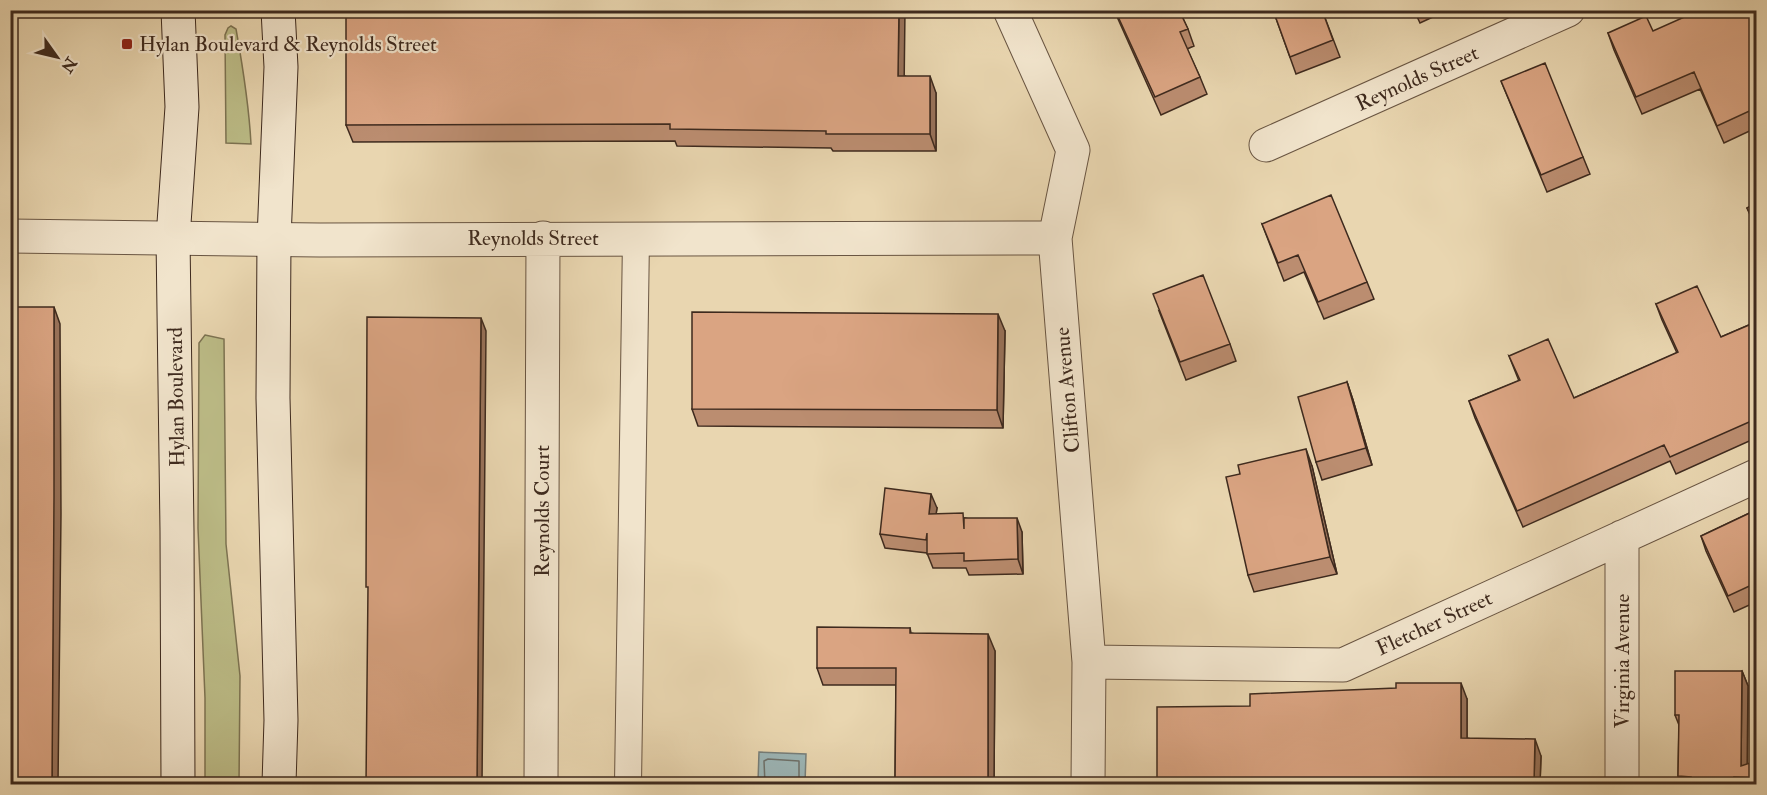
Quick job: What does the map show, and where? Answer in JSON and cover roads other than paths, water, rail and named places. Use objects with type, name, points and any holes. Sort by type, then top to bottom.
[{"type":"street","name":"Hylan Boulevard","points":[[178,10],[182,107],[173,238],[178,784]]},
{"type":"street","points":[[278,10],[281,67],[274,239],[273,398],[281,720],[279,784]]},
{"type":"street","name":"Clifton Avenue","points":[[1011,10],[1072,150],[1055,238],[1089,662],[1088,784]]},
{"type":"street","name":"Reynolds Street","points":[[1266,145],[1568,10]]},
{"type":"street","name":"Reynolds Street","points":[[10,236],[274,239],[1055,238]]},
{"type":"street","name":"Reynolds Court","points":[[541,784],[543,238]]},
{"type":"street","name":"Fletcher Street","points":[[1089,662],[1343,665],[1756,477]]},
{"type":"street","name":"Virginia Avenue","points":[[1622,537],[1623,784]]},
{"type":"lane","points":[[628,784],[636,238]]},
{"type":"water","points":[[759,752],[806,754],[805,783],[758,782]]},
{"type":"place","name":"Hylan Boulevard & Reynolds Street","points":[[127,44]]}]
